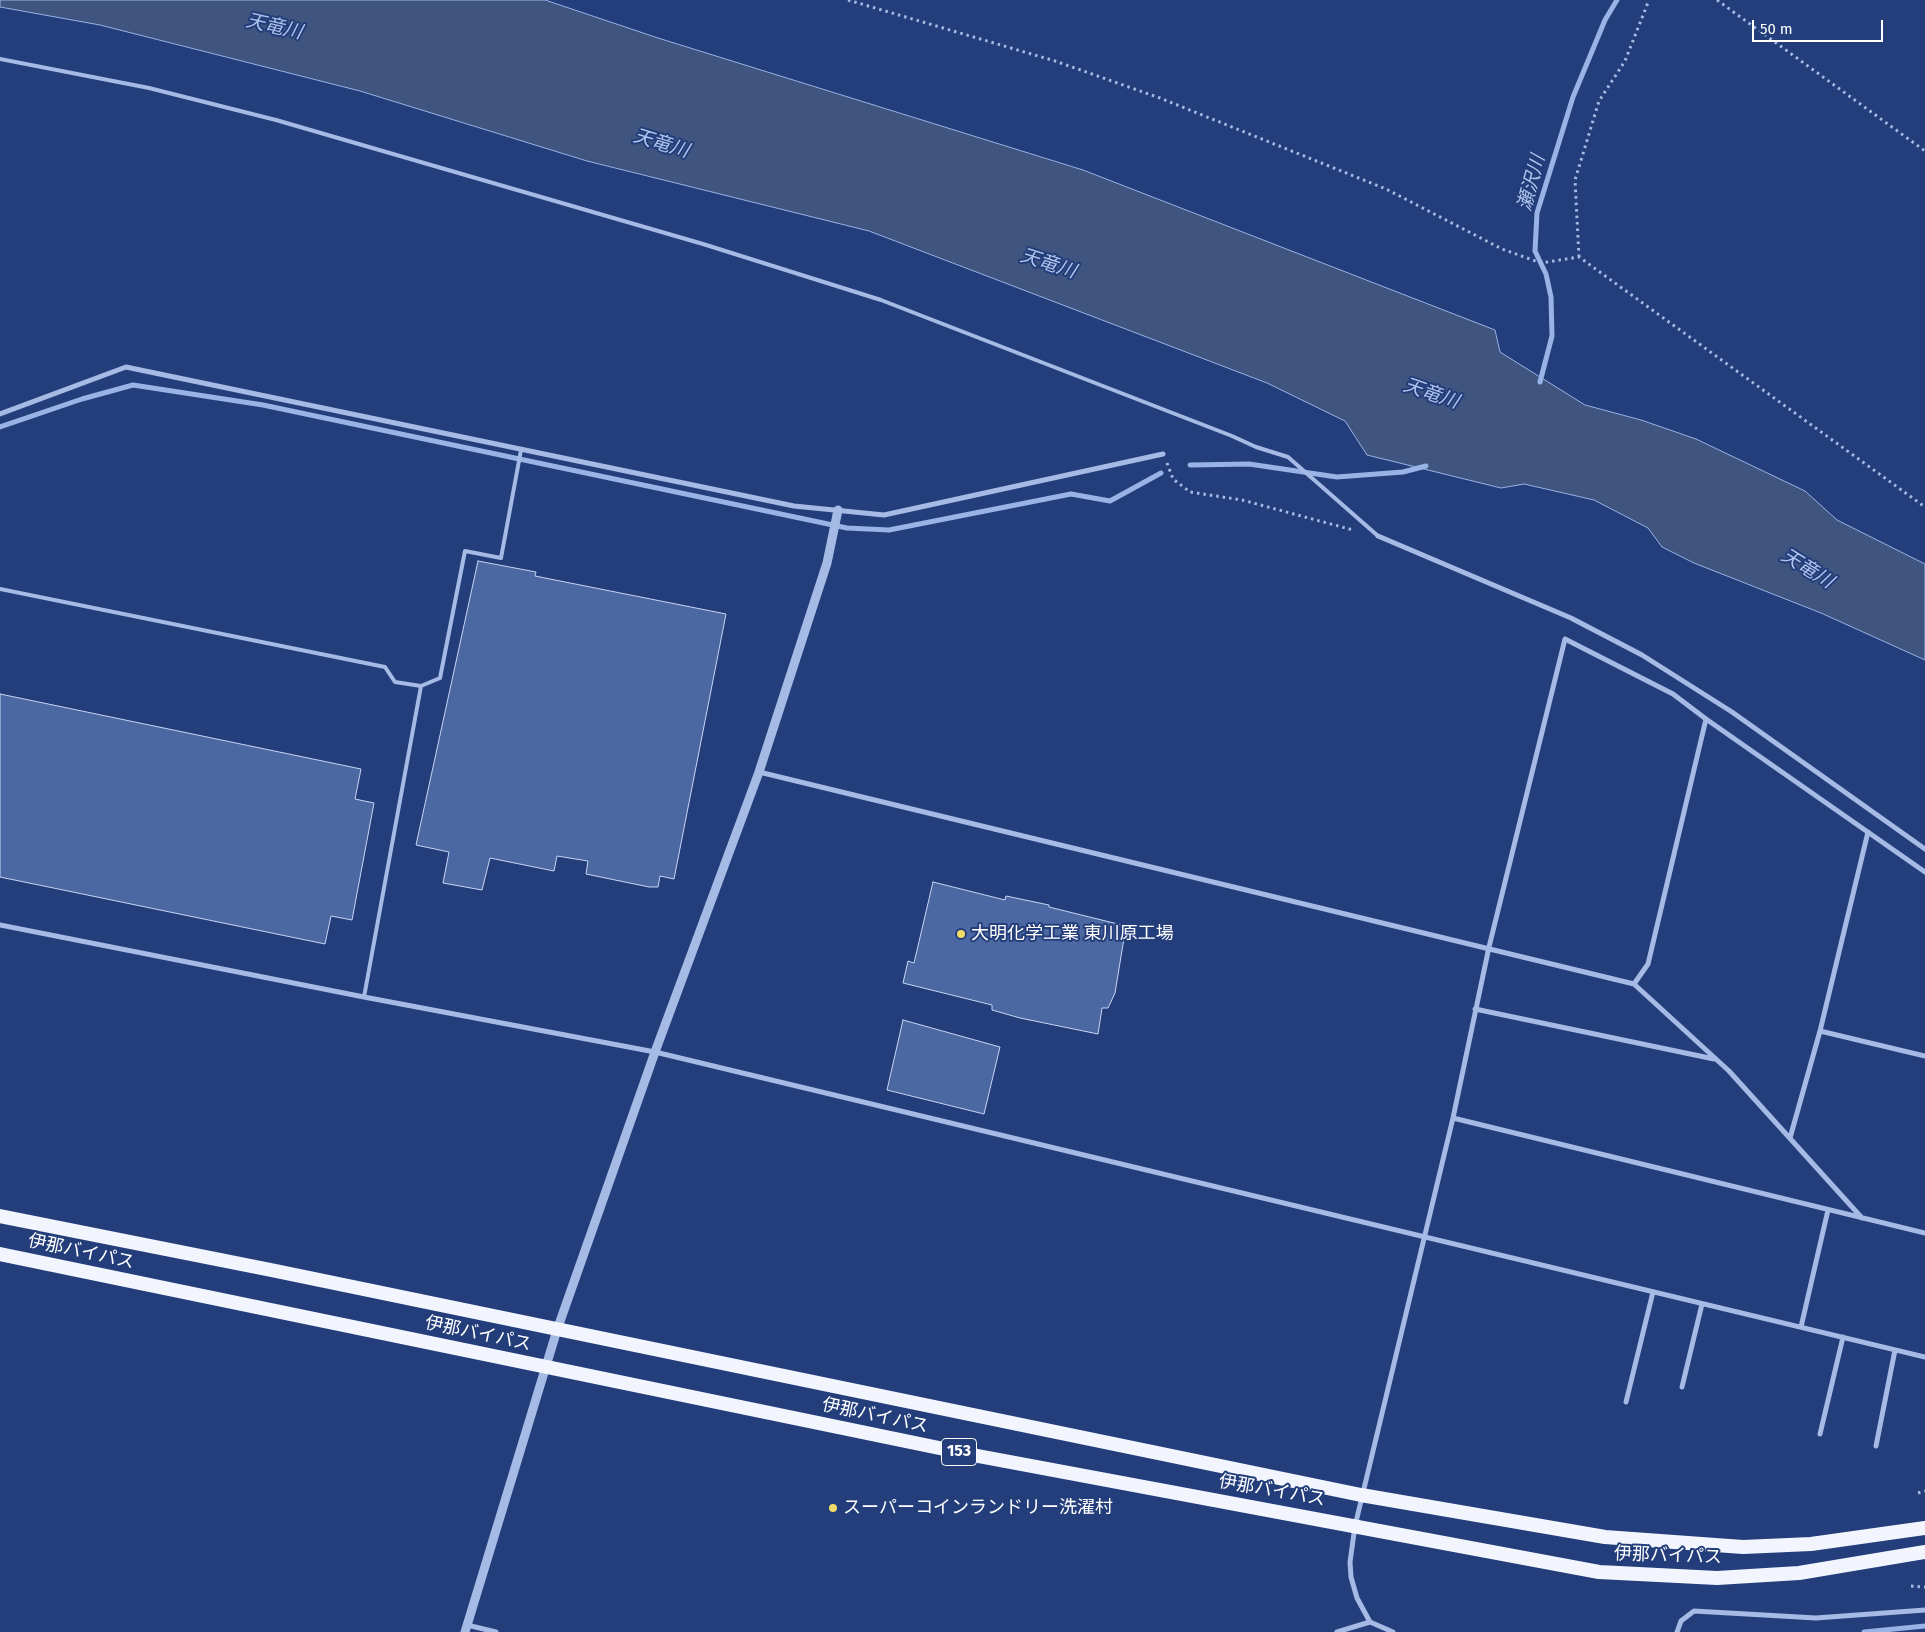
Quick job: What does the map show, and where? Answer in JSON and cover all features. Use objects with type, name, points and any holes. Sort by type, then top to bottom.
[{"type":"highway","name":"伊那バイパス","points":[[0,1216],[262,1268],[1361,1495],[1606,1537],[1743,1547],[1811,1544],[1925,1528]]},
{"type":"highway","name":"伊那バイパス","points":[[0,1254],[978,1456],[1598,1572],[1717,1578],[1799,1573],[1925,1552]]},
{"type":"street","points":[[0,414],[126,366],[521,452],[794,506],[837,512],[884,515],[1163,454]]},
{"type":"street","points":[[496,1632],[466,1628],[544,1367],[655,1052],[759,772],[827,563],[837,512]]},
{"type":"street","points":[[1378,536],[1572,618],[1642,655],[1732,712],[1925,849]]},
{"type":"street","points":[[1393,1632],[1370,1622],[1357,1598],[1351,1577],[1350,1562],[1361,1495],[1453,1118],[1489,947],[1564,639],[1673,694],[1925,872]]},
{"type":"street","points":[[1634,984],[1648,964],[1706,719]]},
{"type":"street","points":[[759,772],[1489,947],[1634,984],[1729,1071],[1862,1218]]},
{"type":"street","points":[[1790,1138],[1820,1031],[1868,832]]},
{"type":"street","points":[[0,925],[655,1052],[1925,1357]]},
{"type":"street","points":[[1475,1009],[1715,1059]]},
{"type":"street","points":[[1820,1031],[1925,1056]]},
{"type":"street","points":[[1453,1118],[1925,1233]]},
{"type":"street","points":[[1801,1328],[1828,1210]]},
{"type":"street","points":[[1626,1402],[1653,1292]]},
{"type":"street","points":[[1682,1387],[1702,1304]]},
{"type":"street","points":[[1820,1434],[1843,1337]]},
{"type":"street","points":[[1876,1446],[1895,1350]]},
{"type":"street","points":[[1677,1632],[1681,1621],[1694,1611],[1816,1618],[1925,1610]]},
{"type":"street","points":[[1337,1632],[1370,1622]]},
{"type":"lane","points":[[0,59],[150,88],[276,120],[703,244],[881,300],[1292,461],[1378,536]]},
{"type":"lane","points":[[0,589],[385,667],[395,682],[421,686],[440,678],[465,551],[501,558],[521,452]]},
{"type":"lane","points":[[364,997],[421,686]]},
{"type":"path","points":[[848,0],[1055,61],[1160,98],[1386,189],[1502,248],[1541,263],[1579,257],[1925,508]]},
{"type":"path","points":[[1579,257],[1574,180],[1599,101],[1626,61],[1649,0]]},
{"type":"path","points":[[1717,0],[1925,151]]},
{"type":"path","points":[[1163,454],[1173,480],[1190,492],[1242,500],[1378,536]]},
{"type":"path","points":[[1918,1493],[1925,1491]]},
{"type":"path","points":[[1911,1586],[1925,1586]]},
{"type":"water","name":"天竜川","points":[[0,0],[545,0],[658,38],[1083,170],[1495,330],[1500,352],[1585,405],[1641,420],[1696,439],[1805,491],[1837,520],[1925,564],[1925,660],[1821,613],[1694,563],[1662,547],[1648,528],[1594,500],[1524,484],[1501,488],[1367,455],[1345,421],[1267,383],[869,231],[587,161],[360,91],[100,25],[0,7]]},
{"type":"building","points":[[478,561],[536,572],[535,576],[726,614],[674,879],[660,876],[658,887],[649,887],[586,874],[588,861],[557,856],[554,871],[490,858],[482,890],[443,883],[449,852],[416,845]]},
{"type":"building","points":[[0,694],[361,769],[355,799],[374,803],[352,920],[331,916],[325,944],[0,877]]},
{"type":"building","points":[[933,882],[1005,900],[1006,896],[1049,905],[1049,907],[1126,926],[1115,993],[1108,1008],[1102,1008],[1098,1034],[1020,1018],[992,1010],[992,1005],[903,983],[908,961],[914,963]]},
{"type":"building","points":[[903,1020],[1000,1047],[984,1114],[887,1090]]},
{"type":"waterway","name":"瀬沢川","points":[[1540,382],[1552,336],[1551,297],[1546,274],[1535,251],[1537,213],[1573,97],[1605,20],[1617,0]]},
{"type":"waterway","points":[[0,427],[82,399],[133,385],[263,405],[847,528],[889,530],[1071,494],[1110,501],[1161,473]]},
{"type":"waterway","points":[[1190,465],[1249,464],[1337,477],[1403,472],[1426,466]]},
{"type":"waterway","points":[[1864,1632],[1925,1626]]},
{"type":"place","name":"大明化学工業 東川原工場","points":[[961,934]]},
{"type":"place","name":"スーパーコインランドリー洗濯村","points":[[833,1508]]}]
